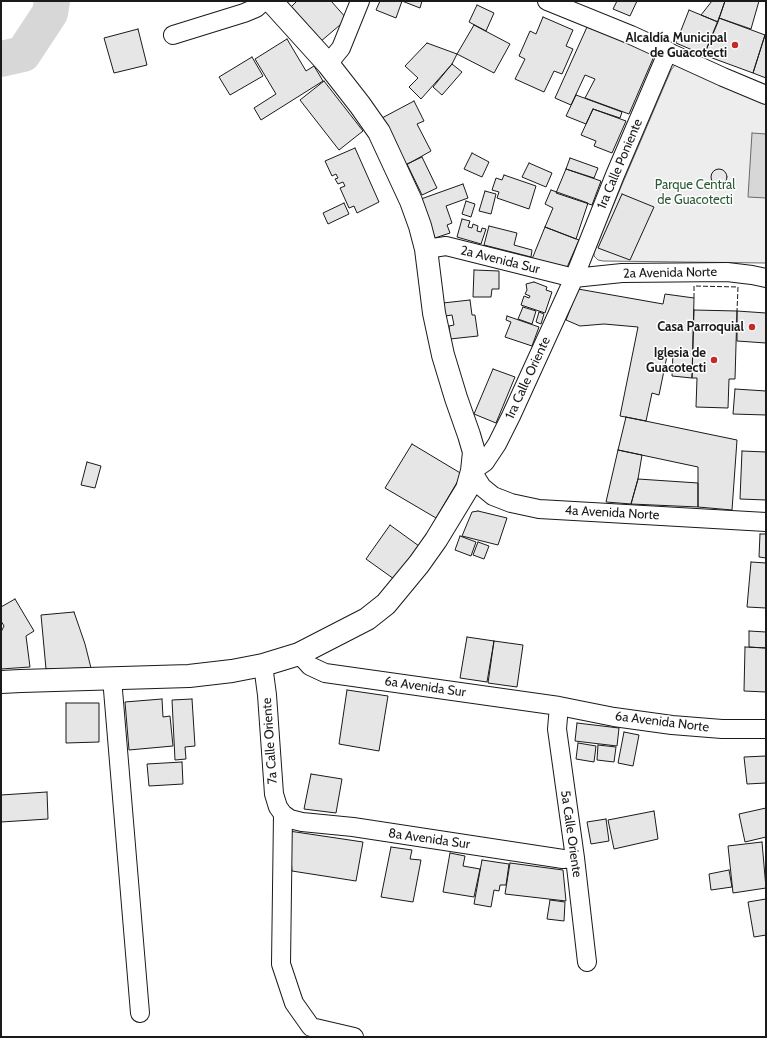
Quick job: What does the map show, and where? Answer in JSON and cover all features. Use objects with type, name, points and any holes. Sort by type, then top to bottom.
[{"type":"street","points":[[174,35],[244,13],[256,8],[264,1]]},
{"type":"street","points":[[1,682],[189,676],[232,671],[263,665],[299,654],[367,619],[386,604],[419,564],[436,540],[467,489],[472,471],[474,452],[443,355],[434,313],[426,249],[411,201],[379,132],[360,105],[328,64],[270,1]]},
{"type":"street","points":[[328,64],[341,48],[360,1]]},
{"type":"street","points":[[547,1],[590,17],[766,95]]},
{"type":"street","name":"1ra Calle Poniente","points":[[574,278],[615,175],[668,51]]},
{"type":"street","name":"2a Avenida Sur","points":[[426,249],[446,246],[574,278]]},
{"type":"street","name":"2a Avenida Norte","points":[[574,278],[622,273],[727,272],[766,278]]},
{"type":"street","name":"1ra Calle Oriente","points":[[472,471],[485,462],[497,444],[574,278]]},
{"type":"street","name":"4a Avenida Norte","points":[[472,471],[482,487],[493,496],[511,503],[540,509],[766,522]]},
{"type":"street","name":"6a Avenida Sur","points":[[299,654],[310,666],[325,673],[558,706]]},
{"type":"street","name":"7a Calle Oriente","points":[[263,665],[267,695],[274,794],[278,807],[283,814]]},
{"type":"street","points":[[112,678],[140,1013]]},
{"type":"street","name":"6a Avenida Norte","points":[[558,706],[672,725],[722,729],[766,729]]},
{"type":"street","name":"5a Calle Oriente","points":[[558,706],[557,729],[575,858],[587,962]]},
{"type":"street","points":[[283,814],[281,964],[294,1003],[311,1027],[354,1037]]},
{"type":"street","name":"8a Avenida Sur","points":[[283,814],[290,819],[302,822],[353,828],[562,859],[575,858]]},
{"type":"shaded area","name":"Parque Central de Guacotecti","points":[[675,65],[766,104],[766,263],[603,261],[598,260],[594,256],[594,250],[671,70]]},
{"type":"shaded area","points":[[752,133],[766,134],[766,198],[748,197]]},
{"type":"building","points":[[297,1],[331,1],[347,19],[320,42],[290,8]]},
{"type":"building","points":[[380,1],[402,1],[396,18],[376,10]]},
{"type":"building","points":[[402,1],[422,1],[420,8]]},
{"type":"building","points":[[617,1],[637,1],[630,16],[613,9]]},
{"type":"building","points":[[712,1],[725,1],[718,22],[701,15]]},
{"type":"building","points":[[725,1],[759,1],[751,29],[719,18]]},
{"type":"building","points":[[477,5],[494,13],[486,31],[469,22]]},
{"type":"building","points":[[689,10],[718,22],[704,55],[676,43]]},
{"type":"building","points":[[543,17],[573,30],[566,46],[573,49],[562,74],[554,71],[544,92],[515,79],[525,59],[519,56],[530,31],[536,34]]},
{"type":"building","name":"Alcaldía Municipal de Guacotecti","points":[[719,18],[765,35],[753,73],[704,55]]},
{"type":"building","points":[[474,25],[510,44],[494,73],[457,54]]},
{"type":"building","points":[[587,27],[655,54],[629,114],[585,98],[595,79],[585,75],[571,105],[555,98]]},
{"type":"building","points":[[138,29],[147,65],[114,73],[104,38]]},
{"type":"building","points":[[766,35],[766,78],[753,73]]},
{"type":"building","points":[[287,39],[306,71],[314,66],[323,81],[261,120],[254,108],[276,94],[255,59]]},
{"type":"building","points":[[427,43],[457,54],[452,64],[421,99],[409,87],[418,78],[405,66]]},
{"type":"building","points":[[252,57],[263,76],[230,95],[219,77]]},
{"type":"building","points":[[452,64],[462,72],[442,95],[433,87]]},
{"type":"building","points":[[324,81],[363,131],[339,150],[300,100]]},
{"type":"building","points":[[576,95],[622,112],[620,118],[593,109],[586,124],[566,116]]},
{"type":"building","points":[[414,101],[424,121],[417,124],[431,151],[406,165],[382,118]]},
{"type":"building","points":[[593,109],[626,121],[612,153],[594,146],[596,141],[581,135]]},
{"type":"building","points":[[355,148],[379,202],[357,213],[354,206],[349,208],[340,188],[345,186],[343,182],[338,184],[335,179],[338,178],[336,174],[332,176],[325,161]]},
{"type":"building","points":[[472,153],[489,162],[482,177],[464,169]]},
{"type":"building","points":[[422,157],[437,188],[422,195],[407,164]]},
{"type":"building","points":[[570,158],[598,168],[594,178],[566,169]]},
{"type":"building","points":[[529,163],[552,173],[546,187],[522,177]]},
{"type":"building","points":[[566,169],[601,181],[592,205],[556,193]]},
{"type":"building","points":[[716,169],[722,169],[727,174],[725,183],[722,185],[716,185],[711,180],[711,174]]},
{"type":"building","points":[[504,175],[536,186],[529,209],[497,198],[499,192],[492,190],[496,178],[502,180]]},
{"type":"building","points":[[463,184],[468,198],[446,206],[452,223],[447,225],[450,233],[435,238],[421,199]]},
{"type":"building","points":[[551,190],[588,203],[576,239],[545,227],[553,208],[545,204]]},
{"type":"building","points":[[485,191],[496,194],[491,214],[479,211]]},
{"type":"building","points":[[622,194],[654,207],[630,260],[598,248]]},
{"type":"building","points":[[466,201],[475,204],[471,217],[462,214]]},
{"type":"building","points":[[344,203],[349,214],[328,224],[323,213]]},
{"type":"building","points":[[462,219],[470,221],[468,227],[472,228],[473,224],[478,226],[477,231],[481,232],[482,228],[486,229],[481,244],[457,237]]},
{"type":"building","points":[[489,226],[517,233],[514,245],[532,250],[531,257],[484,245]]},
{"type":"building","points":[[545,227],[579,240],[565,272],[532,259]]},
{"type":"building","points":[[474,270],[499,271],[499,289],[492,289],[491,297],[473,297]]},
{"type":"building","points":[[534,282],[547,287],[546,290],[552,292],[545,313],[521,305],[524,296],[529,298],[530,296],[525,294],[527,290],[526,284]]},
{"type":"building","points":[[578,289],[663,304],[665,294],[694,298],[692,378],[672,376],[673,352],[668,351],[659,395],[652,393],[646,421],[620,416],[638,327],[604,324],[580,326],[566,320]]},
{"type":"building","points":[[470,300],[472,315],[475,315],[478,336],[450,339],[449,326],[454,325],[452,315],[445,316],[443,303]]},
{"type":"building","points":[[523,307],[536,311],[532,324],[518,319]]},
{"type":"building","name":"Iglesia de Guacotecti","points":[[694,310],[737,311],[735,379],[729,379],[728,408],[696,407],[697,378],[692,378]]},
{"type":"building","name":"Casa Parroquial","points":[[737,311],[766,313],[766,343],[737,341]]},
{"type":"building","points":[[539,312],[544,314],[541,324],[536,322]]},
{"type":"building","points":[[507,316],[539,327],[532,346],[505,337],[511,322],[506,320]]},
{"type":"building","points":[[493,369],[515,377],[496,423],[474,414]]},
{"type":"building","points":[[735,389],[766,391],[766,415],[733,414]]},
{"type":"building","points":[[626,417],[737,440],[732,510],[698,507],[698,467],[618,450]]},
{"type":"building","points":[[412,444],[462,474],[436,518],[385,488]]},
{"type":"building","points":[[618,450],[642,455],[638,479],[631,504],[606,502]]},
{"type":"building","points":[[742,451],[766,452],[766,500],[740,499]]},
{"type":"building","points":[[87,462],[101,466],[95,488],[81,485]]},
{"type":"building","points":[[638,479],[698,483],[698,507],[631,504]]},
{"type":"building","points":[[478,511],[507,518],[498,545],[462,536],[472,512]]},
{"type":"building","points":[[390,525],[419,546],[394,579],[366,559]]},
{"type":"building","points":[[760,534],[766,534],[766,558],[759,557]]},
{"type":"building","points":[[460,536],[476,542],[471,556],[455,550]]},
{"type":"building","points":[[478,542],[489,546],[484,559],[473,555]]},
{"type":"building","points":[[751,562],[766,563],[766,608],[747,607]]},
{"type":"building","points":[[15,599],[34,631],[26,636],[30,667],[1,669],[1,632],[4,626],[1,621],[1,607]]},
{"type":"building","points":[[74,612],[85,644],[91,668],[46,669],[41,615]]},
{"type":"building","points":[[749,631],[766,632],[766,648],[749,647]]},
{"type":"building","points":[[467,637],[494,641],[487,682],[460,678]]},
{"type":"building","points":[[494,641],[523,645],[517,687],[488,683]]},
{"type":"building","points":[[745,647],[766,648],[766,692],[744,691]]},
{"type":"building","points":[[347,690],[388,696],[379,751],[339,744]]},
{"type":"building","points":[[162,699],[163,717],[170,716],[173,746],[129,750],[125,702]]},
{"type":"building","points":[[192,699],[195,746],[185,747],[186,759],[175,760],[172,700]]},
{"type":"building","points":[[66,703],[99,703],[99,742],[66,743]]},
{"type":"building","points":[[577,723],[619,728],[617,746],[575,741]]},
{"type":"building","points":[[624,732],[639,735],[633,766],[618,763]]},
{"type":"building","points":[[578,743],[596,746],[594,762],[576,759]]},
{"type":"building","points":[[598,745],[616,747],[614,762],[597,760]]},
{"type":"building","points":[[766,756],[766,783],[747,784],[744,757]]},
{"type":"building","points":[[182,762],[183,784],[149,786],[147,764]]},
{"type":"building","points":[[311,774],[342,779],[336,813],[304,809]]},
{"type":"building","points":[[47,792],[48,819],[1,822],[1,795]]},
{"type":"building","points":[[766,808],[766,837],[745,842],[739,814]]},
{"type":"building","points":[[654,811],[658,839],[614,849],[608,820]]},
{"type":"building","points":[[606,819],[609,841],[591,844],[587,822]]},
{"type":"building","points":[[289,831],[363,842],[356,881],[292,871]]},
{"type":"building","points":[[762,842],[766,888],[733,893],[728,846]]},
{"type":"building","points":[[391,847],[412,850],[410,859],[421,860],[413,902],[381,897]]},
{"type":"building","points":[[450,853],[465,856],[463,866],[480,869],[474,897],[443,892]]},
{"type":"building","points":[[482,860],[509,864],[506,885],[500,885],[499,891],[494,890],[491,907],[474,904]]},
{"type":"building","points":[[510,863],[563,870],[566,901],[505,894]]},
{"type":"building","points":[[729,870],[732,887],[711,890],[709,874]]},
{"type":"building","points":[[766,899],[766,935],[754,937],[748,902]]},
{"type":"building","points":[[550,900],[565,902],[564,921],[547,919]]},
{"type":"waterway","points":[[1,59],[23,54],[50,13],[52,1]]},
{"type":"fence","points":[[694,298],[694,286],[738,287],[737,311]]},
{"type":"place","name":"Alcaldía Municipal de Guacotecti","points":[[735,45]]},
{"type":"place","name":"Casa Parroquial","points":[[752,327]]},
{"type":"place","name":"Iglesia de Guacotecti","points":[[714,360]]}]
